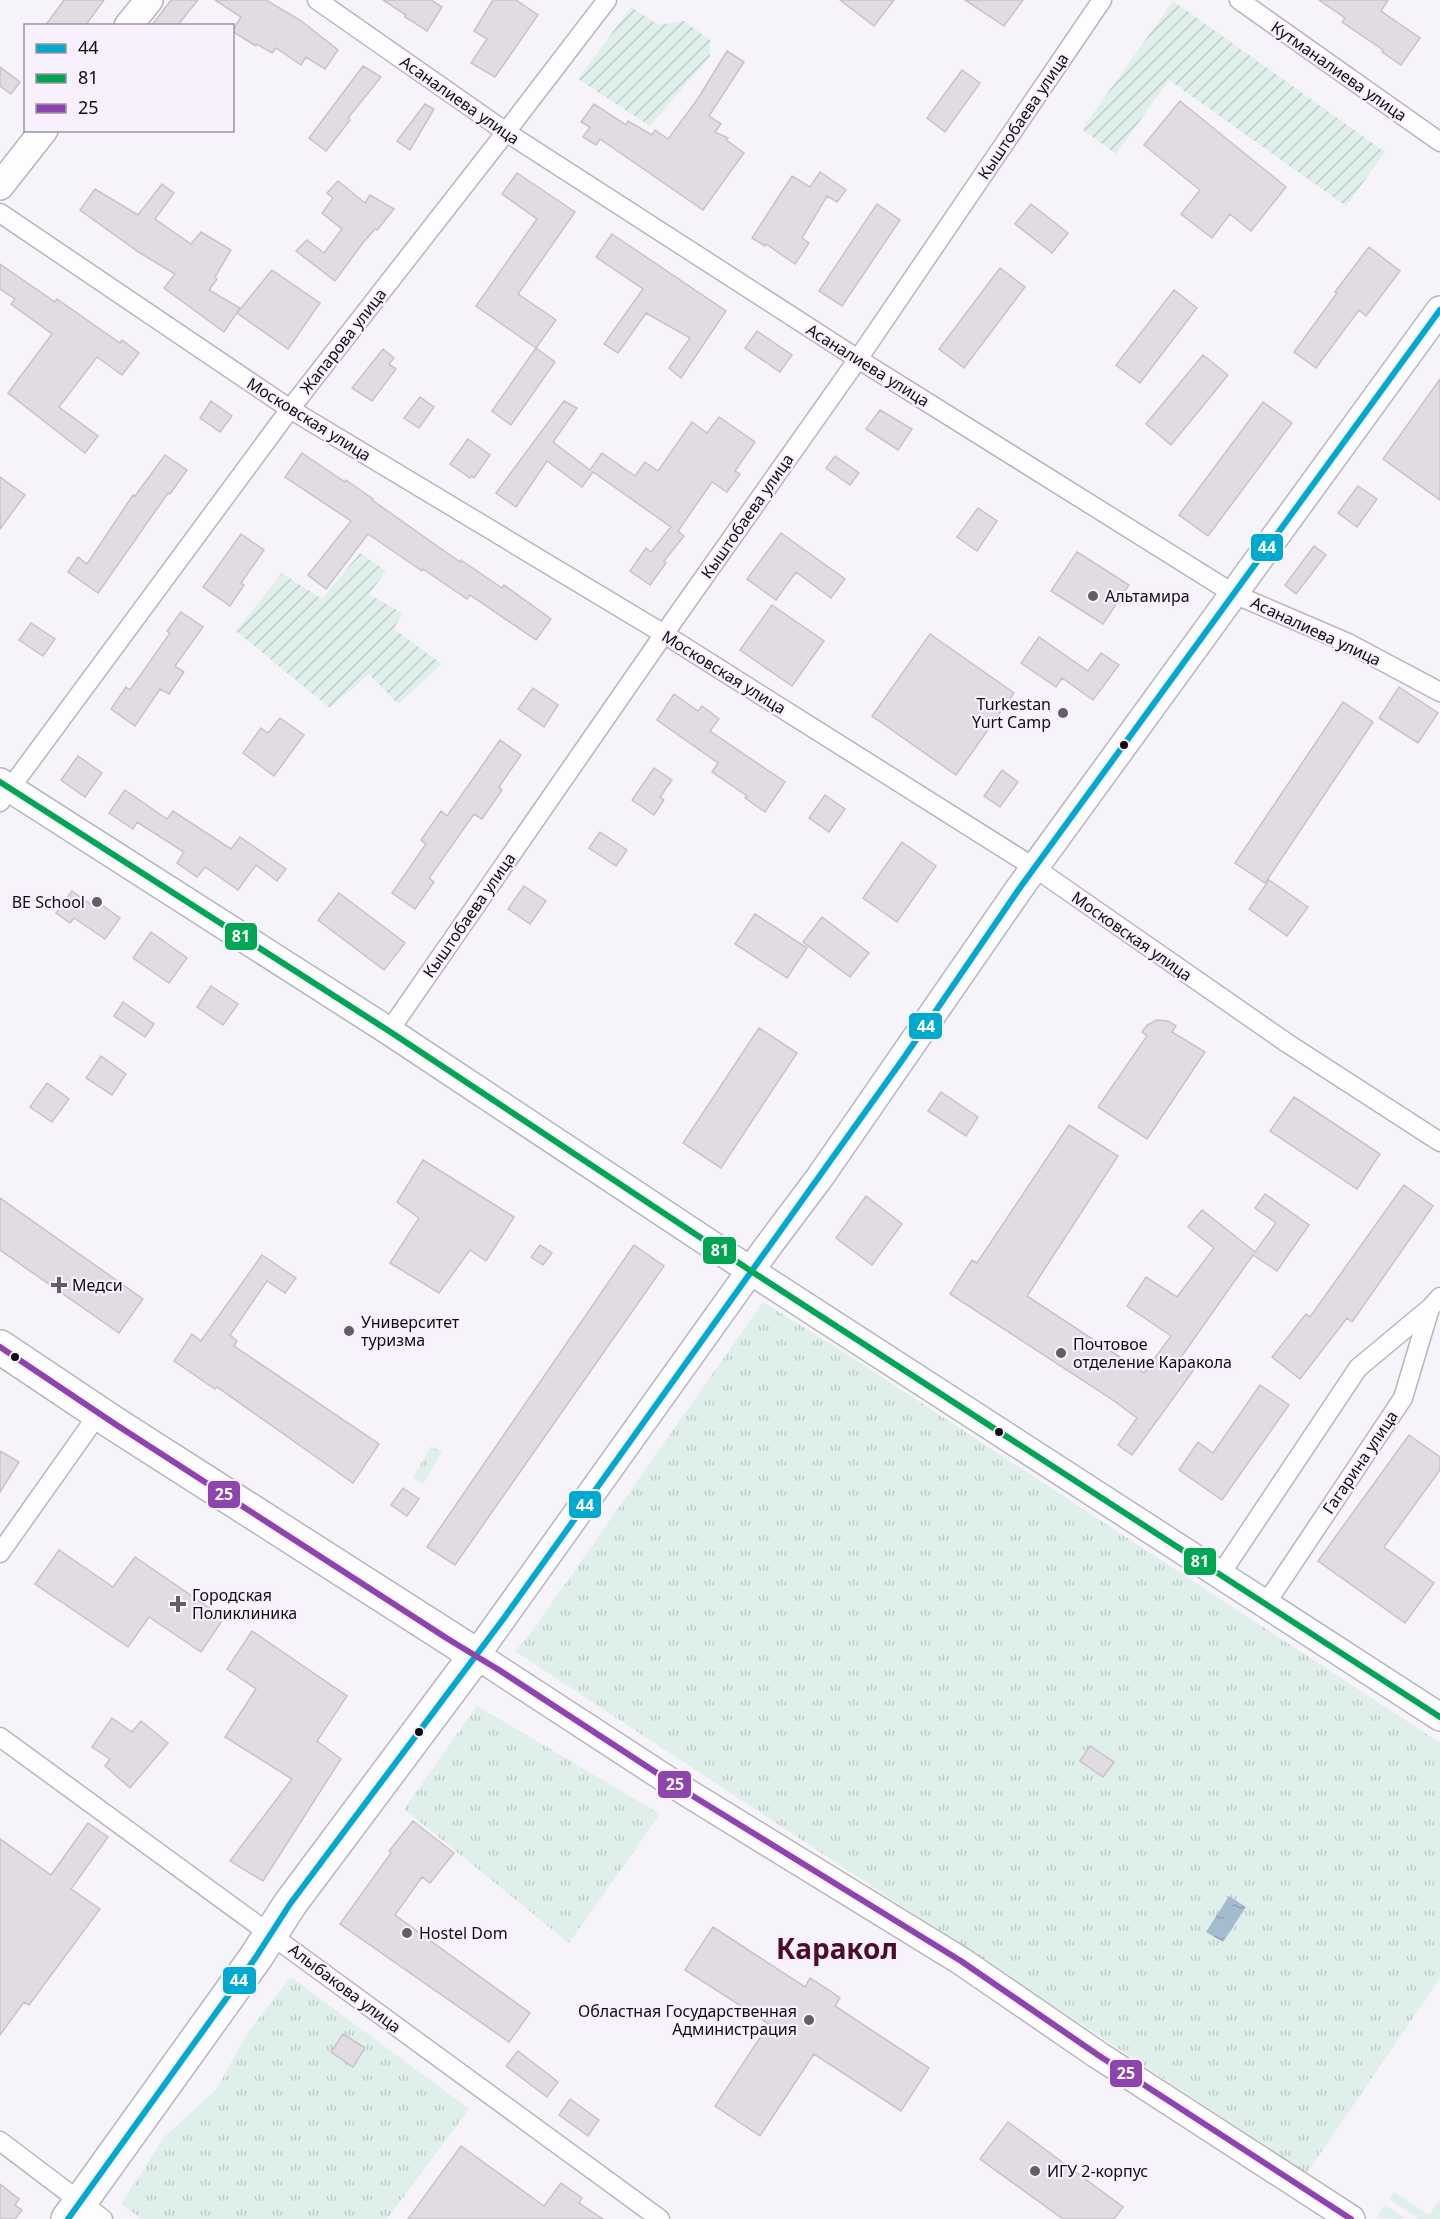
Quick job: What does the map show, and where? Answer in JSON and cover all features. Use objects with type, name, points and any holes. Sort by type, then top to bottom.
[{"type":"highway","points":[[0,1347],[476,1655],[304,1885],[84,2213]]},
{"type":"main road","points":[[130,24],[149,0]]},
{"type":"main road","points":[[0,186],[42,132]]},
{"type":"main road","points":[[1352,2219],[1324,2212],[961,1961],[683,1790],[476,1655],[889,1079],[1035,868],[1440,310]]},
{"type":"main road","points":[[3,791],[389,1030],[751,1271],[1440,1717]]},
{"type":"street","name":"Асаналиева улица","points":[[317,0],[506,132],[858,359],[1234,594],[1348,643],[1440,692]]},
{"type":"street","name":"Жапарова улица","points":[[3,791],[290,409],[607,0]]},
{"type":"street","name":"Кыштобаева улица","points":[[389,1030],[663,634],[858,359],[1102,0]]},
{"type":"street","name":"Кутманалиева улица","points":[[1239,0],[1440,142]]},
{"type":"street","name":"Московская улица","points":[[0,213],[290,409],[663,634],[1035,868],[1287,1043],[1440,1142]]},
{"type":"street","name":"Гагарина улица","points":[[1220,1575],[1358,1368],[1435,1302]]},
{"type":"street","name":"Гагарина улица","points":[[1265,1605],[1403,1398],[1435,1302]]},
{"type":"street","points":[[0,1553],[99,1413]]},
{"type":"street","name":"Алыбакова улица","points":[[0,1737],[660,2219]]},
{"type":"street","points":[[0,2141],[84,2213]]},
{"type":"green space","points":[[1173,1],[1385,152],[1346,206],[1169,80],[1116,154],[1082,129]]},
{"type":"green space","points":[[631,7],[659,25],[684,21],[710,40],[710,56],[650,126],[578,79]]},
{"type":"green space","points":[[360,553],[386,571],[369,594],[402,613],[394,629],[442,664],[398,704],[369,674],[330,708],[236,631],[282,573],[322,599]]},
{"type":"green space","points":[[763,1302],[848,1355],[1440,1743],[1440,1978],[1307,2173],[515,1651],[530,1634]]},
{"type":"green space","points":[[431,1446],[442,1452],[423,1484],[413,1478]]},
{"type":"green space","points":[[477,1706],[660,1814],[569,1943],[404,1809]]},
{"type":"green space","points":[[291,1977],[469,2109],[387,2219],[142,2219],[121,2204],[165,2136],[216,2090],[248,2032]]},
{"type":"green space","points":[[1394,2192],[1429,2215],[1440,2200],[1440,2219],[1419,2219],[1389,2199]]},
{"type":"green space","points":[[1385,2205],[1406,2219],[1377,2218]]},
{"type":"water","points":[[1229,1896],[1246,1907],[1223,1942],[1206,1932]]},
{"type":"building","points":[[64,0],[104,0],[86,24],[46,24]]},
{"type":"building","points":[[171,0],[198,0],[179,24],[153,24]]},
{"type":"building","points":[[215,0],[266,0],[300,20],[338,50],[325,69],[306,57],[301,65],[276,48],[272,53],[234,32],[234,28],[241,17]]},
{"type":"building","points":[[383,0],[431,0],[442,7],[427,31]]},
{"type":"building","points":[[493,0],[516,0],[538,15],[495,77],[471,63],[487,39],[474,31]]},
{"type":"building","points":[[840,0],[894,0],[874,26]]},
{"type":"building","points":[[965,0],[1023,0],[1004,26]]},
{"type":"building","points":[[1319,0],[1388,0],[1381,11],[1420,38],[1401,65],[1342,22],[1345,18]]},
{"type":"building","points":[[727,51],[744,62],[709,116],[721,124],[715,132],[728,138],[726,140],[744,153],[703,210],[600,139],[596,145],[583,137],[590,127],[581,122],[594,104],[626,125],[628,121],[652,135],[655,130],[668,139],[697,100]]},
{"type":"building","points":[[363,66],[381,77],[348,118],[350,120],[326,151],[309,138]]},
{"type":"building","points":[[0,67],[20,82],[11,94],[0,86]]},
{"type":"building","points":[[962,70],[980,83],[945,132],[927,118]]},
{"type":"building","points":[[1180,101],[1286,187],[1251,231],[1230,214],[1212,238],[1181,214],[1200,190],[1144,145]]},
{"type":"building","points":[[425,104],[434,109],[410,150],[397,141]]},
{"type":"building","points":[[820,172],[846,190],[837,202],[827,196],[802,238],[809,243],[795,264],[766,244],[765,246],[752,238],[792,176],[810,187]]},
{"type":"building","points":[[517,173],[575,212],[518,294],[556,320],[536,348],[476,306],[537,219],[502,194]]},
{"type":"building","points":[[338,181],[365,203],[370,195],[394,209],[362,244],[335,281],[296,251],[307,240],[324,253],[342,229],[322,213],[333,198],[327,193]]},
{"type":"building","points":[[162,184],[174,193],[155,219],[191,244],[201,232],[231,250],[209,290],[240,308],[224,332],[164,288],[175,274],[140,253],[80,210],[95,189],[138,215]]},
{"type":"building","points":[[877,204],[900,220],[842,306],[819,291]]},
{"type":"building","points":[[1031,204],[1068,233],[1052,253],[1015,224]]},
{"type":"building","points":[[612,234],[726,311],[681,378],[669,368],[690,338],[646,313],[618,353],[604,344],[643,289],[596,257]]},
{"type":"building","points":[[1369,247],[1400,271],[1366,316],[1359,310],[1316,368],[1294,352]]},
{"type":"building","points":[[0,264],[55,302],[57,299],[120,343],[122,340],[139,353],[122,375],[97,357],[59,407],[98,436],[85,453],[8,393],[52,334],[11,304],[15,299],[0,289]]},
{"type":"building","points":[[1000,268],[1025,287],[964,368],[939,349]]},
{"type":"building","points":[[272,270],[320,303],[288,349],[237,313]]},
{"type":"building","points":[[1174,290],[1197,308],[1140,383],[1116,365]]},
{"type":"building","points":[[757,331],[792,355],[780,372],[745,348]]},
{"type":"building","points":[[536,348],[555,362],[511,425],[492,411]]},
{"type":"building","points":[[383,349],[394,358],[389,364],[396,369],[372,401],[352,388]]},
{"type":"building","points":[[1203,355],[1228,375],[1171,445],[1146,424]]},
{"type":"building","points":[[1440,379],[1440,500],[1383,459]]},
{"type":"building","points":[[420,397],[434,407],[419,428],[404,418]]},
{"type":"building","points":[[211,401],[232,416],[220,432],[200,418]]},
{"type":"building","points":[[564,401],[577,408],[553,442],[590,470],[602,453],[635,476],[645,462],[658,471],[692,422],[707,433],[719,417],[755,442],[735,471],[740,474],[727,492],[712,482],[678,531],[684,536],[664,561],[666,563],[650,585],[630,571],[646,548],[651,552],[671,527],[593,472],[582,487],[547,461],[516,507],[496,493]]},
{"type":"building","points":[[1263,402],[1292,423],[1208,536],[1179,515]]},
{"type":"building","points":[[880,410],[912,429],[898,450],[866,429]]},
{"type":"building","points":[[468,439],[490,455],[474,478],[471,476],[470,478],[450,464]]},
{"type":"building","points":[[302,453],[345,482],[346,480],[460,562],[461,560],[502,588],[504,585],[551,619],[536,640],[470,595],[467,599],[368,534],[326,589],[308,575],[351,521],[285,477]]},
{"type":"building","points":[[165,455],[187,470],[170,494],[168,493],[98,593],[68,572],[78,557],[87,564],[133,495],[135,496]]},
{"type":"building","points":[[835,456],[859,473],[850,485],[826,468]]},
{"type":"building","points":[[0,477],[25,495],[0,529]]},
{"type":"building","points":[[1358,486],[1377,499],[1357,527],[1338,513]]},
{"type":"building","points":[[978,508],[997,521],[977,551],[957,537]]},
{"type":"building","points":[[781,533],[845,579],[831,598],[796,572],[776,600],[747,579]]},
{"type":"building","points":[[241,534],[264,550],[241,583],[244,585],[230,606],[203,587]]},
{"type":"building","points":[[1314,546],[1326,555],[1296,594],[1285,585]]},
{"type":"building","points":[[1077,552],[1129,585],[1103,624],[1051,591]]},
{"type":"building","points":[[772,605],[824,641],[792,686],[740,650]]},
{"type":"building","points":[[181,612],[203,627],[175,666],[184,672],[169,694],[160,689],[135,726],[111,709],[126,687],[130,690],[170,633],[167,631]]},
{"type":"building","points":[[31,623],[55,639],[43,656],[19,640]]},
{"type":"building","points":[[930,634],[1014,693],[956,775],[872,716]]},
{"type":"building","points":[[1039,637],[1088,671],[1101,653],[1119,665],[1093,700],[1062,678],[1056,687],[1021,663]]},
{"type":"building","points":[[1399,687],[1438,713],[1418,743],[1379,718]]},
{"type":"building","points":[[533,688],[558,705],[544,727],[518,709]]},
{"type":"building","points":[[674,694],[698,711],[702,706],[719,719],[710,731],[785,782],[765,812],[745,798],[747,796],[712,772],[718,763],[657,720]]},
{"type":"building","points":[[1343,702],[1373,722],[1265,883],[1235,863]]},
{"type":"building","points":[[280,718],[304,735],[274,776],[243,753],[261,728],[268,733]]},
{"type":"building","points":[[500,740],[521,755],[499,787],[502,790],[482,819],[474,814],[429,878],[434,882],[415,909],[392,893],[426,844],[421,840],[441,811],[447,816]]},
{"type":"building","points":[[78,756],[102,773],[85,797],[61,780]]},
{"type":"building","points":[[654,768],[672,780],[660,797],[664,800],[654,815],[632,800]]},
{"type":"building","points":[[1002,770],[1018,782],[1000,807],[984,796]]},
{"type":"building","points":[[125,790],[167,819],[173,811],[231,849],[240,837],[286,869],[277,881],[256,865],[238,890],[205,867],[197,877],[177,863],[184,852],[137,822],[133,829],[109,813]]},
{"type":"building","points":[[825,795],[845,809],[829,832],[809,818]]},
{"type":"building","points":[[600,832],[627,850],[616,866],[589,848]]},
{"type":"building","points":[[902,842],[936,866],[897,922],[863,898]]},
{"type":"building","points":[[1269,880],[1308,907],[1287,936],[1249,909]]},
{"type":"building","points":[[524,886],[546,901],[530,924],[508,909]]},
{"type":"building","points":[[72,891],[92,905],[95,900],[120,918],[105,939],[74,918],[70,923],[56,913]]},
{"type":"building","points":[[339,893],[405,943],[384,970],[318,920]]},
{"type":"building","points":[[755,914],[807,948],[787,978],[735,944]]},
{"type":"building","points":[[822,917],[869,953],[850,977],[803,942]]},
{"type":"building","points":[[151,932],[187,958],[169,983],[133,958]]},
{"type":"building","points":[[211,986],[238,1004],[223,1025],[197,1007]]},
{"type":"building","points":[[123,1002],[154,1024],[145,1037],[114,1016]]},
{"type":"building","points":[[1157,1020],[1168,1021],[1176,1026],[1172,1032],[1205,1052],[1147,1139],[1098,1107],[1147,1036],[1142,1032],[1147,1025]]},
{"type":"building","points":[[759,1028],[797,1053],[721,1168],[683,1143]]},
{"type":"building","points":[[101,1056],[126,1074],[112,1095],[86,1078]]},
{"type":"building","points":[[47,1083],[69,1099],[52,1122],[30,1107]]},
{"type":"building","points":[[941,1092],[978,1117],[966,1136],[928,1111]]},
{"type":"building","points":[[1294,1097],[1380,1154],[1357,1189],[1270,1131]]},
{"type":"building","points":[[1069,1125],[1118,1156],[1027,1296],[1144,1373],[1171,1336],[1127,1306],[1146,1277],[1177,1297],[1214,1248],[1188,1227],[1202,1210],[1255,1252],[1276,1223],[1255,1208],[1265,1194],[1309,1225],[1277,1271],[1253,1255],[1179,1360],[1193,1371],[1132,1455],[1118,1445],[1137,1418],[950,1294],[972,1260],[977,1263]]},
{"type":"building","points":[[423,1160],[514,1217],[486,1261],[470,1250],[439,1293],[390,1263],[419,1218],[397,1202]]},
{"type":"building","points":[[1404,1185],[1433,1206],[1352,1322],[1347,1318],[1300,1379],[1272,1357],[1306,1314],[1310,1317]]},
{"type":"building","points":[[866,1196],[902,1224],[872,1265],[836,1238]]},
{"type":"building","points":[[0,1198],[143,1299],[119,1333],[0,1250]]},
{"type":"building","points":[[540,1245],[552,1253],[543,1265],[531,1257]]},
{"type":"building","points":[[634,1245],[664,1266],[455,1565],[427,1547]]},
{"type":"building","points":[[262,1255],[296,1278],[285,1293],[267,1281],[230,1335],[237,1341],[234,1346],[379,1444],[353,1483],[217,1387],[215,1389],[174,1361],[192,1334],[201,1341]]},
{"type":"building","points":[[1260,1385],[1289,1405],[1222,1500],[1179,1470],[1198,1442],[1213,1453]]},
{"type":"building","points":[[1409,1435],[1440,1457],[1440,1470],[1384,1547],[1434,1583],[1405,1623],[1318,1561]]},
{"type":"building","points":[[0,1451],[19,1462],[0,1492]]},
{"type":"building","points":[[403,1488],[419,1499],[407,1516],[391,1505]]},
{"type":"building","points":[[59,1550],[113,1587],[135,1557],[224,1618],[201,1652],[149,1617],[128,1647],[35,1584]]},
{"type":"building","points":[[252,1631],[347,1696],[317,1741],[341,1759],[263,1881],[230,1861],[292,1779],[225,1737],[256,1689],[227,1669]]},
{"type":"building","points":[[112,1718],[132,1732],[141,1721],[168,1743],[130,1788],[105,1766],[110,1759],[92,1747]]},
{"type":"building","points":[[1090,1746],[1114,1762],[1103,1777],[1080,1761]]},
{"type":"building","points":[[413,1821],[454,1853],[430,1883],[422,1877],[395,1915],[530,2013],[509,2042],[340,1924],[391,1853],[389,1851]]},
{"type":"building","points":[[88,1823],[108,1837],[71,1889],[100,1909],[29,2005],[24,2002],[0,2035],[0,1839],[51,1875]]},
{"type":"building","name":"Областная Государственная Администрация","points":[[713,1927],[805,1987],[810,1978],[829,1990],[840,1998],[835,2006],[929,2068],[901,2111],[814,2054],[760,2136],[715,2106],[769,2024],[685,1970]]},
{"type":"building","points":[[343,2034],[365,2048],[353,2067],[331,2052]]},
{"type":"building","points":[[518,2051],[558,2082],[547,2097],[506,2066]]},
{"type":"building","points":[[570,2099],[599,2120],[588,2136],[559,2115]]},
{"type":"building","name":"ИГУ 2-корпус","points":[[1008,2122],[1123,2207],[1114,2219],[1063,2219],[980,2159]]},
{"type":"building","points":[[461,2146],[544,2206],[561,2183],[582,2198],[579,2203],[603,2219],[408,2219]]},
{"type":"building","points":[[0,2184],[19,2199],[15,2205],[22,2210],[15,2219],[0,2219]]},
{"type":"transit line","name":"44","points":[[68,2219],[256,1957],[290,1904],[504,1618],[903,1059],[1019,889],[1440,310]]},
{"type":"transit line","name":"81","points":[[0,782],[389,1031],[751,1271],[1440,1717]]},
{"type":"transit line","name":"25","points":[[0,1347],[115,1424],[683,1790],[961,1961],[1098,2055],[1351,2219]]},
{"type":"place","name":"Альтамира","points":[[1093,596]]},
{"type":"place","name":"Turkestan Yurt Camp","points":[[1063,713]]},
{"type":"place","name":"BE School","points":[[97,902]]},
{"type":"place","name":"Медси","points":[[59,1285]]},
{"type":"place","name":"Университет туризма","points":[[349,1331]]},
{"type":"place","name":"Почтовое отделение Каракола","points":[[1061,1353]]},
{"type":"place","name":"Городская Поликлиника","points":[[178,1604]]},
{"type":"place","name":"Hostel Dom","points":[[407,1933]]},
{"type":"place","name":"Областная Государственная Администрация","points":[[809,2020]]},
{"type":"place","name":"ИГУ 2-корпус","points":[[1035,2171]]},
{"type":"district","name":"Каракол","points":[[837,1948]]}]
